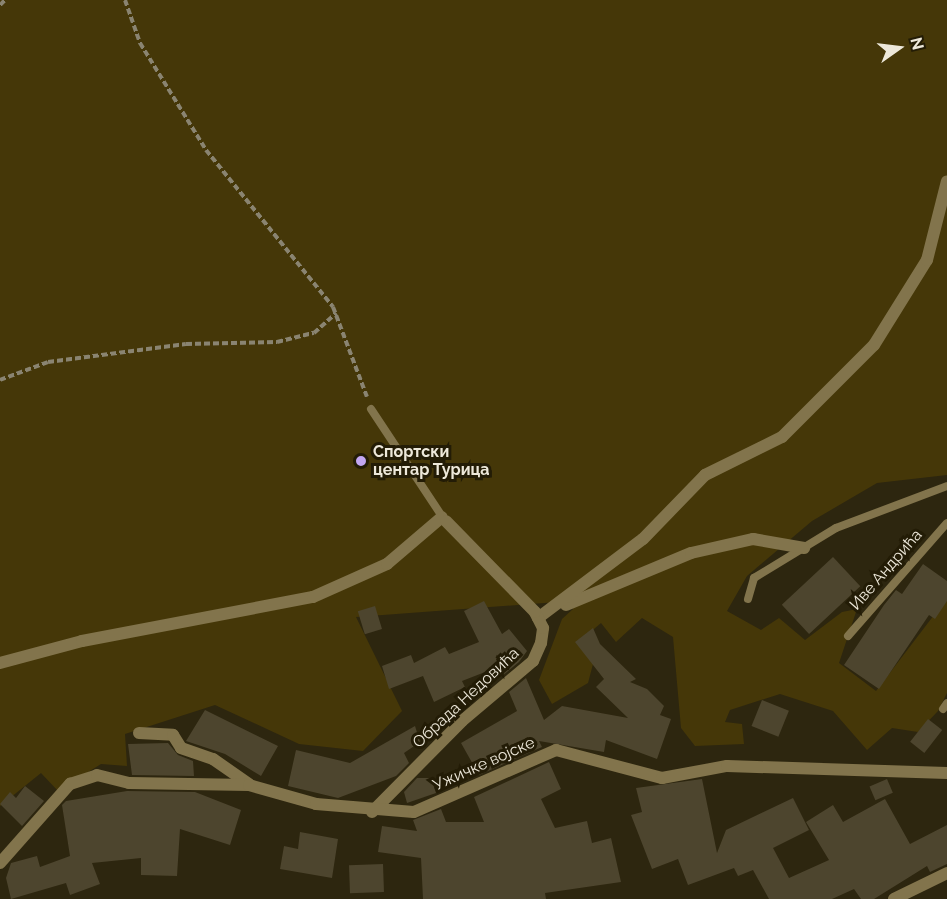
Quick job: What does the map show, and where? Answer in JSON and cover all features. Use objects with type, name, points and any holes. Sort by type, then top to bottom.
[{"type":"street","points":[[538,618],[643,539],[705,475],[782,437],[874,345],[927,260],[947,181]]},
{"type":"street","points":[[0,663],[82,641],[313,597],[387,564],[444,519],[538,618]]},
{"type":"street","points":[[538,618],[691,553],[753,539],[804,548]]},
{"type":"street","name":"Обрада Недовића","points":[[372,812],[462,721],[533,661],[543,628],[538,618]]},
{"type":"street","name":"Ужичке војске","points":[[139,733],[173,735],[181,748],[213,759],[249,785]]},
{"type":"street","name":"Ужичке војске","points":[[0,863],[70,784],[98,775],[129,783],[249,785],[372,812],[414,812],[556,750],[662,778],[727,766],[947,773]]},
{"type":"street","points":[[894,899],[947,873]]},
{"type":"lane","points":[[371,409],[444,519]]},
{"type":"lane","points":[[748,599],[754,578],[836,528],[947,486]]},
{"type":"lane","name":"Иве Андрића","points":[[848,636],[947,523]]},
{"type":"path","points":[[0,5],[5,0]]},
{"type":"path","points":[[125,0],[140,43],[206,150],[336,313],[371,409]]},
{"type":"path","points":[[0,380],[48,362],[186,344],[277,342],[314,333],[336,313]]},
{"type":"shaded area","points":[[0,0],[947,0],[947,475],[877,483],[812,521],[747,576],[727,611],[761,630],[779,618],[805,640],[842,612],[857,609],[839,663],[876,691],[947,598],[947,693],[938,711],[918,732],[892,728],[867,750],[833,711],[780,694],[730,710],[725,722],[742,724],[744,744],[695,746],[681,728],[673,637],[642,618],[616,642],[601,623],[580,641],[593,664],[588,683],[552,704],[539,680],[562,619],[573,609],[571,601],[356,617],[402,711],[363,751],[299,744],[215,705],[125,734],[127,766],[101,764],[58,791],[41,773],[0,806]]},
{"type":"building","points":[[833,557],[860,586],[809,634],[782,605]]},
{"type":"building","points":[[923,564],[947,581],[947,601],[935,619],[929,615],[879,689],[844,665],[884,605],[896,590],[902,594]]},
{"type":"building","points":[[484,601],[502,634],[509,629],[527,651],[519,662],[502,676],[498,667],[462,681],[465,687],[434,702],[423,676],[389,689],[382,666],[411,655],[414,663],[445,647],[449,654],[479,642],[464,611]]},
{"type":"building","points":[[375,606],[382,629],[365,634],[358,611]]},
{"type":"building","points":[[593,628],[600,644],[636,679],[630,682],[647,689],[664,706],[660,715],[671,719],[657,759],[606,740],[604,752],[539,741],[542,747],[479,775],[461,743],[517,711],[509,692],[526,678],[544,720],[562,706],[628,718],[596,687],[604,679],[575,642]]},
{"type":"building","points":[[762,700],[789,711],[778,737],[752,726]]},
{"type":"building","points":[[205,710],[278,746],[261,776],[225,754],[186,741]]},
{"type":"building","points":[[928,719],[942,730],[924,753],[910,742]]},
{"type":"building","points":[[415,726],[420,742],[404,753],[409,763],[396,776],[338,798],[288,786],[296,750],[350,763]]},
{"type":"building","points":[[168,743],[178,755],[193,761],[194,776],[132,775],[128,744]]},
{"type":"building","points":[[549,762],[561,789],[541,799],[555,828],[587,821],[592,843],[611,838],[621,882],[545,893],[546,899],[423,899],[421,858],[378,852],[382,826],[417,831],[413,820],[441,809],[446,822],[484,822],[474,797]]},
{"type":"building","points":[[417,778],[431,778],[436,793],[407,803],[404,792]]},
{"type":"building","points":[[702,779],[717,853],[726,830],[793,798],[809,830],[773,848],[789,878],[829,860],[806,822],[833,805],[843,822],[885,799],[910,844],[947,825],[947,864],[930,872],[927,866],[874,899],[861,899],[854,889],[832,899],[769,899],[753,870],[738,876],[734,868],[688,885],[678,859],[652,869],[631,815],[642,812],[636,788]]},
{"type":"building","points":[[887,779],[893,793],[875,800],[870,786]]},
{"type":"building","points":[[25,786],[44,801],[22,826],[0,804],[10,792],[16,798]]},
{"type":"building","points":[[127,791],[195,792],[241,810],[230,845],[180,829],[177,876],[141,875],[141,858],[92,863],[100,884],[70,895],[66,883],[11,899],[6,878],[11,863],[37,856],[40,867],[70,856],[62,805],[66,801]]},
{"type":"building","points":[[300,832],[338,839],[332,878],[280,869],[284,846],[298,849]]},
{"type":"building","points":[[383,864],[384,892],[350,893],[349,865]]},
{"type":"place","name":"Спортски центар Турица","points":[[361,461]]}]
